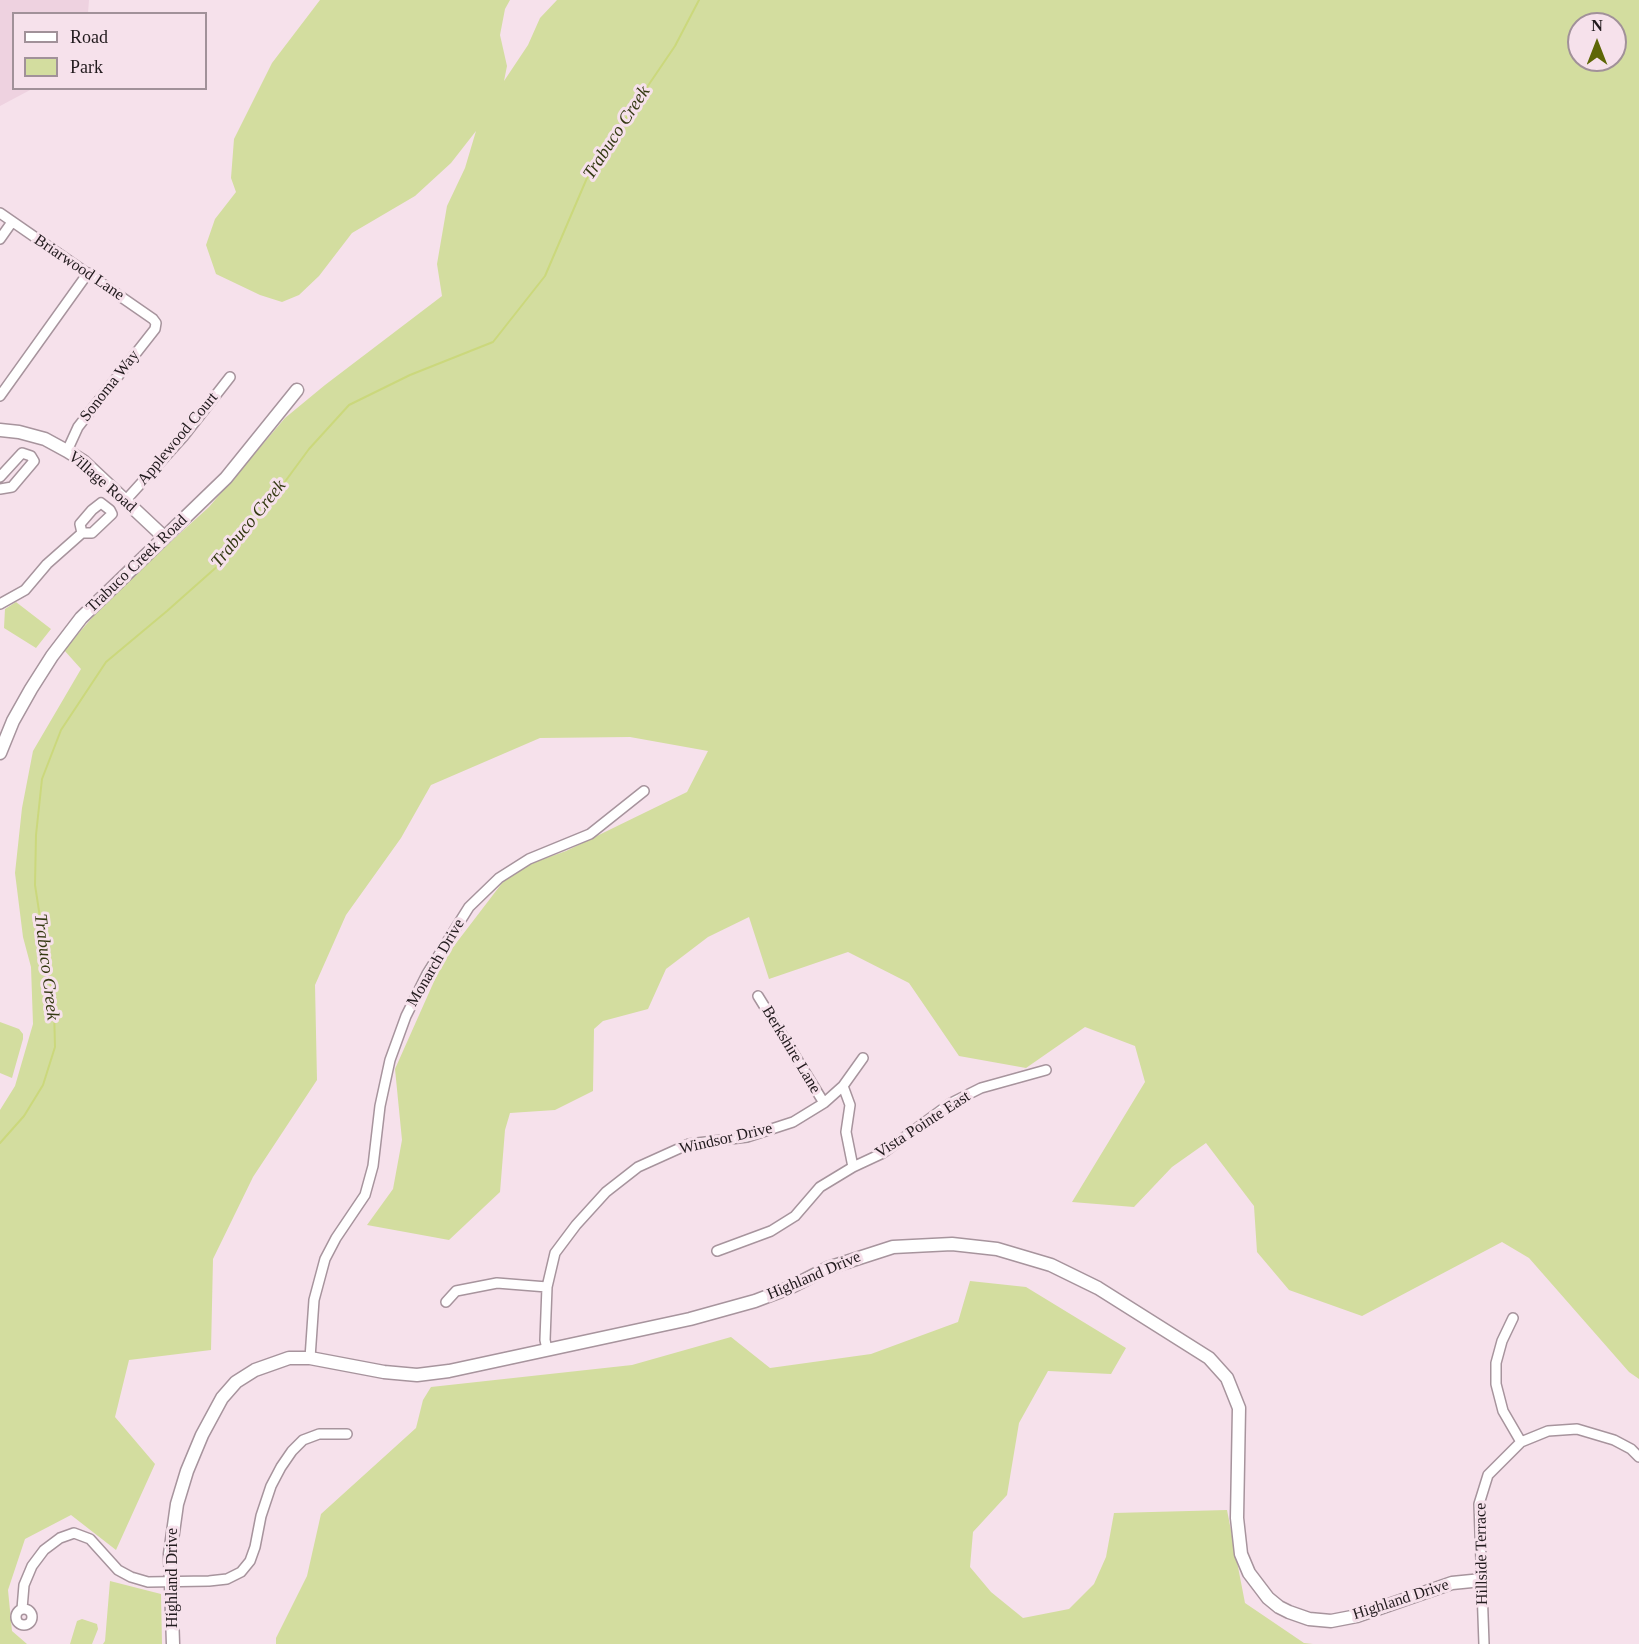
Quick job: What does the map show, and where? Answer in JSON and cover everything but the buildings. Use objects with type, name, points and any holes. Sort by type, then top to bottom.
[{"type":"street","name":"Briarwood Lane","points":[[0,213],[156,323]]},
{"type":"street","points":[[0,239],[12,222]]},
{"type":"street","points":[[0,396],[88,273]]},
{"type":"street","name":"Sonoma Way","points":[[68,451],[78,427],[155,329],[156,323]]},
{"type":"street","name":"Applewood Court","points":[[125,501],[183,437],[230,377]]},
{"type":"street","name":"Trabuco Creek Road","points":[[0,753],[13,721],[31,689],[66,636],[102,596],[226,478],[297,390]]},
{"type":"street","name":"Village Road","points":[[0,430],[45,439],[68,451],[82,461],[164,537]]},
{"type":"street","points":[[0,477],[22,453],[31,456],[34,461],[12,487],[0,487]]},
{"type":"street","points":[[0,604],[25,590],[47,564],[82,533]]},
{"type":"street","name":"Monarch Drive","points":[[310,1358],[314,1300],[325,1259],[336,1238],[365,1195],[373,1166],[380,1106],[390,1060],[406,1016],[427,974],[469,908],[500,878],[529,859],[590,834],[644,791]]},
{"type":"street","name":"Berkshire Lane","points":[[758,996],[824,1103]]},
{"type":"street","name":"Windsor Drive","points":[[547,1349],[545,1340],[547,1287],[555,1253],[576,1225],[606,1192],[638,1167],[690,1144],[747,1137],[793,1122],[824,1103],[843,1086],[864,1058]]},
{"type":"street","name":"Vista Pointe East","points":[[717,1251],[771,1231],[795,1216],[820,1187],[884,1152],[951,1103],[981,1088],[1046,1070]]},
{"type":"street","points":[[843,1086],[850,1105],[846,1132],[853,1167]]},
{"type":"street","name":"Highland Drive","points":[[173,1644],[170,1582],[172,1529],[177,1504],[187,1471],[202,1435],[222,1398],[236,1382],[255,1370],[289,1358],[310,1358],[384,1372],[417,1375],[449,1371],[690,1319],[755,1301],[789,1288],[828,1268],[893,1247],[952,1244],[986,1247],[1051,1264],[1098,1288],[1209,1358],[1227,1378],[1239,1408],[1237,1518],[1241,1554],[1249,1573],[1268,1598],[1279,1607],[1309,1619],[1331,1621],[1357,1616],[1452,1583],[1482,1580]]},
{"type":"street","points":[[446,1302],[456,1291],[497,1283],[547,1287]]},
{"type":"street","points":[[1513,1318],[1502,1341],[1496,1363],[1496,1384],[1503,1411],[1521,1442],[1548,1431],[1577,1429],[1614,1440],[1631,1449],[1639,1457]]},
{"type":"street","points":[[22,1609],[24,1585],[32,1566],[44,1550],[66,1534],[74,1533],[90,1539],[118,1569],[130,1577],[148,1582],[227,1579],[241,1572],[250,1560],[255,1547],[261,1516],[271,1486],[292,1451],[303,1440],[319,1434],[347,1434]]},
{"type":"street","name":"Hillside Terrace","points":[[1484,1644],[1479,1504],[1488,1475],[1521,1442]]},
{"type":"shaded area","points":[[0,0],[89,0],[88,12],[12,12],[12,90],[30,90],[0,106]]},
{"type":"green space","points":[[320,0],[510,0],[505,9],[500,35],[507,66],[504,81],[528,45],[540,18],[557,0],[1639,0],[1639,1379],[1629,1372],[1529,1258],[1502,1242],[1362,1316],[1289,1290],[1257,1252],[1254,1206],[1206,1143],[1172,1167],[1134,1207],[1072,1202],[1145,1082],[1135,1046],[1085,1027],[1026,1068],[959,1056],[909,983],[848,952],[769,979],[749,917],[708,937],[666,969],[648,1009],[603,1021],[594,1029],[593,1091],[555,1110],[510,1113],[505,1130],[500,1192],[449,1240],[367,1225],[393,1189],[402,1140],[395,1069],[444,959],[512,870],[566,851],[687,792],[708,751],[630,737],[540,738],[431,785],[401,838],[346,915],[315,985],[317,1080],[253,1177],[213,1259],[211,1350],[129,1360],[115,1417],[155,1464],[116,1550],[71,1515],[25,1539],[8,1590],[12,1631],[27,1644],[0,1644],[0,1110],[15,1086],[33,1024],[31,967],[23,937],[15,873],[22,808],[33,751],[81,669],[64,650],[111,596],[209,507],[285,418],[442,296],[437,264],[447,206],[465,168],[476,131],[451,163],[415,196],[352,233],[319,276],[299,295],[282,302],[260,295],[216,274],[206,245],[215,219],[236,192],[231,178],[234,139],[272,63]]},
{"type":"green space","points":[[16,602],[51,629],[36,648],[4,628],[5,609]]},
{"type":"green space","points":[[0,1022],[19,1029],[23,1034],[12,1078],[0,1073]]},
{"type":"green space","points":[[970,1281],[1026,1287],[1126,1348],[1111,1374],[1048,1371],[1019,1423],[1007,1495],[973,1532],[970,1567],[991,1592],[1023,1618],[1069,1609],[1094,1584],[1106,1557],[1114,1513],[1227,1510],[1245,1603],[1304,1643],[1313,1644],[276,1644],[276,1638],[307,1576],[321,1514],[416,1428],[423,1400],[431,1387],[632,1365],[731,1337],[770,1368],[871,1354],[958,1322]]},
{"type":"green space","points":[[110,1581],[161,1594],[162,1644],[103,1644]]},
{"type":"green space","points":[[82,1619],[97,1624],[98,1629],[92,1644],[70,1644],[77,1621]]},
{"type":"waterway","name":"Trabuco Creek","points":[[0,1143],[24,1116],[43,1085],[55,1047],[54,1008],[35,885],[36,835],[42,779],[61,730],[106,662],[220,564],[256,521],[309,449],[349,405],[410,375],[493,342],[545,276],[590,171],[675,46],[699,0]]}]
